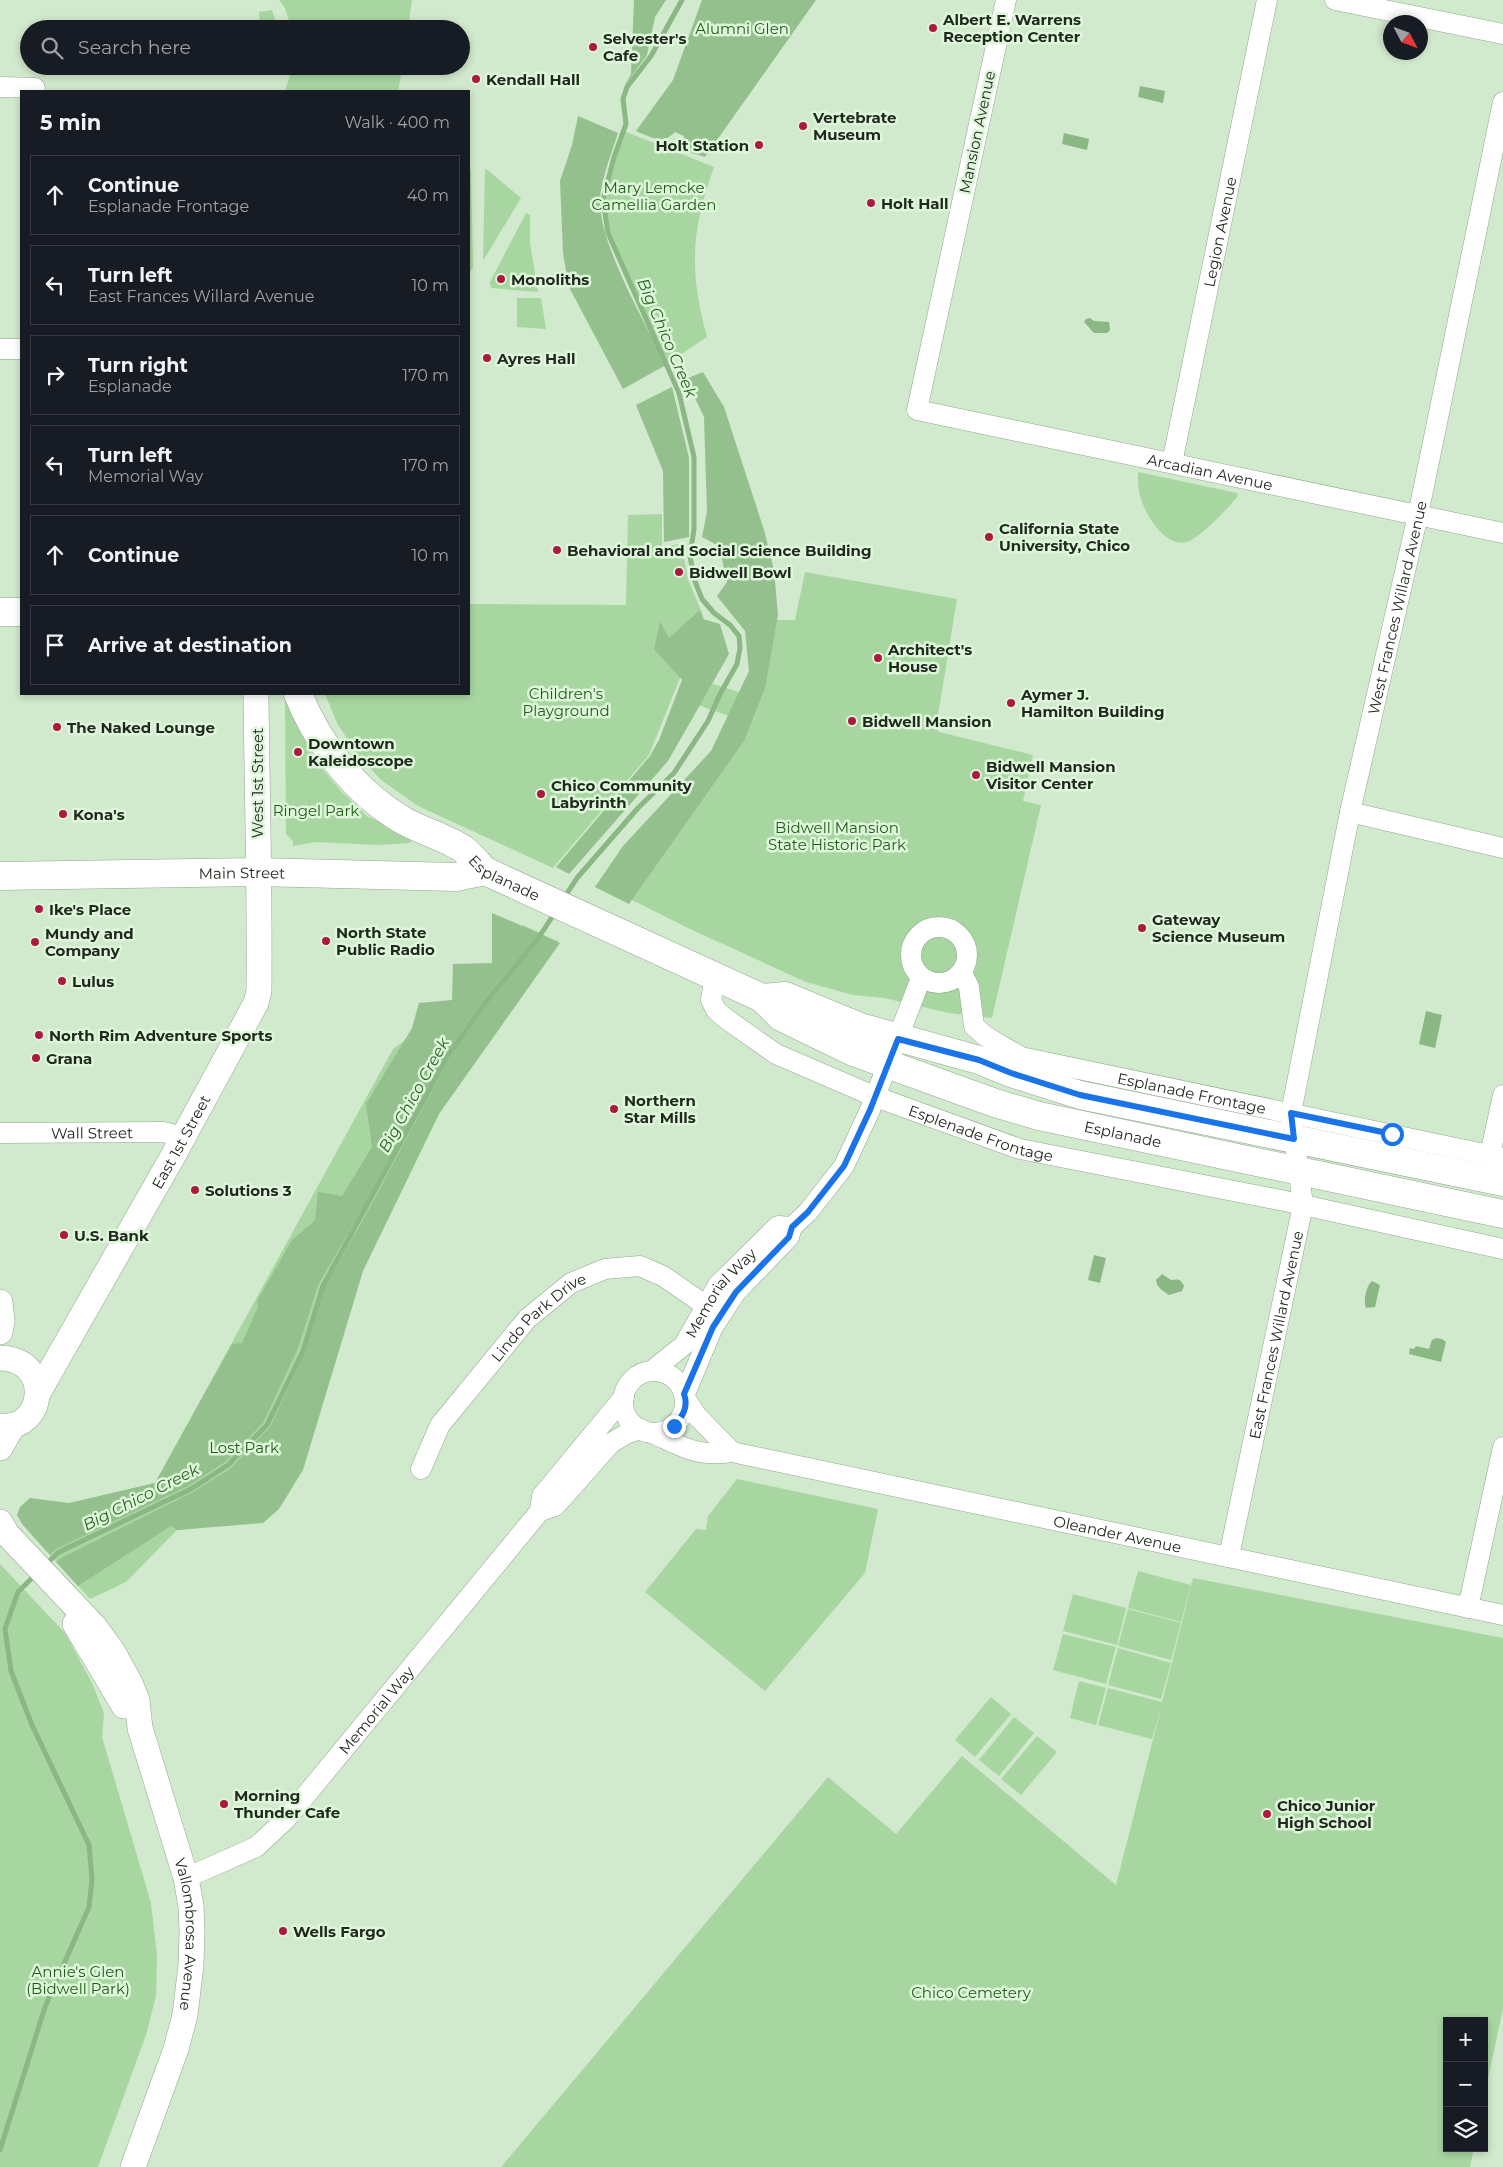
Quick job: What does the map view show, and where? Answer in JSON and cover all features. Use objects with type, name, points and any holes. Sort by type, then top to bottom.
[{"type":"main road","points":[[0,612],[20,612]]},
{"type":"main road","name":"Esplanade","points":[[299,695],[325,746],[349,776],[388,811],[463,849],[485,871],[762,998],[781,1017],[819,1037],[888,1064],[1039,1116],[1503,1214]]},
{"type":"main road","name":"Main Street","points":[[0,876],[258,872],[456,877],[485,871]]},
{"type":"main road","name":"Esplanade","points":[[762,998],[785,996],[860,1027],[979,1060],[1011,1073],[1080,1095],[1503,1181]]},
{"type":"street","name":"Mansion Avenue","points":[[917,410],[1006,0]]},
{"type":"street","name":"Legion Avenue","points":[[1172,463],[1268,0]]},
{"type":"street","points":[[1335,0],[1503,34]]},
{"type":"street","points":[[0,87],[35,88]]},
{"type":"street","name":"West Frances Willard Avenue","points":[[1291,1113],[1350,812],[1418,515],[1503,102]]},
{"type":"street","points":[[0,349],[20,349]]},
{"type":"street","name":"Arcadian Avenue","points":[[917,410],[1503,533]]},
{"type":"street","name":"West 1st Street","points":[[256,695],[258,872]]},
{"type":"street","points":[[1350,812],[1503,848]]},
{"type":"street","name":"East 1st Street","points":[[7,1425],[23,1420],[31,1413],[36,1404],[38,1393],[184,1137],[256,1003],[259,991],[260,900],[258,872]]},
{"type":"street","points":[[934,927],[953,930],[965,943],[968,952],[967,961],[962,973],[948,983],[938,984],[921,978],[911,962],[911,953],[918,936],[934,927]]},
{"type":"street","name":"Esplanade Frontage","points":[[962,973],[969,987],[974,1026],[1012,1054],[1021,1058],[1497,1156]]},
{"type":"street","name":"Esplenade Frontage","points":[[715,976],[712,1000],[716,1010],[725,1018],[776,1054],[876,1097],[1020,1148],[1302,1205]]},
{"type":"street","name":"Memorial Way","points":[[686,1398],[697,1362],[717,1320],[736,1292],[789,1237],[792,1227],[808,1212],[844,1166],[876,1097],[921,978]]},
{"type":"street","points":[[1503,1095],[1497,1156],[1503,1181]]},
{"type":"street","name":"East Frances Willard Avenue","points":[[1229,1556],[1302,1205],[1291,1113]]},
{"type":"street","name":"Wall Street","points":[[0,1132],[163,1132],[184,1137]]},
{"type":"street","points":[[1302,1205],[1503,1248]]},
{"type":"street","name":"Memorial Way","points":[[653,1370],[684,1345],[705,1305],[718,1286],[778,1226],[792,1227]]},
{"type":"street","name":"Lindo Park Drive","points":[[420,1469],[440,1425],[527,1319],[571,1283],[605,1269],[640,1266],[663,1276],[705,1305]]},
{"type":"street","points":[[0,1302],[2,1321],[0,1332]]},
{"type":"street","points":[[0,1358],[12,1359],[27,1368],[37,1382],[38,1393]]},
{"type":"street","points":[[686,1398],[680,1419],[674,1426],[665,1431],[646,1431],[629,1421],[625,1412],[624,1397],[629,1383],[636,1376],[653,1370],[667,1373],[676,1379],[696,1416],[732,1452]]},
{"type":"street","name":"Memorial Way","points":[[540,1511],[542,1496],[624,1397]]},
{"type":"street","points":[[0,1448],[7,1425]]},
{"type":"street","name":"Memorial Way","points":[[186,1878],[256,1847],[285,1820],[540,1511],[554,1506],[611,1443],[628,1433],[646,1431]]},
{"type":"street","name":"Oleander Avenue","points":[[646,1431],[693,1451],[710,1455],[732,1452],[1503,1615]]},
{"type":"street","points":[[1468,1608],[1503,1447]]},
{"type":"street","name":"Vallombrosa Avenue","points":[[0,1522],[7,1534],[11,1550],[69,1609],[107,1643],[130,1683],[137,1700],[140,1728],[186,1878],[191,1906],[192,1931],[191,1965],[185,2015],[176,2050],[132,2167]]},
{"type":"green space","points":[[279,0],[412,0],[409,20],[289,20],[285,8]]},
{"type":"green space","points":[[634,0],[666,0],[655,17],[647,55],[624,87],[631,74]]},
{"type":"green space","name":"Alumni Glen","points":[[702,0],[816,0],[705,157],[692,153],[683,145],[684,136],[675,132],[666,138],[656,139],[636,131],[673,80]]},
{"type":"green space","points":[[272,10],[275,20],[259,20],[259,12]]},
{"type":"green space","points":[[290,75],[401,75],[398,90],[285,90]]},
{"type":"green space","points":[[578,116],[618,133],[602,184],[600,199],[601,217],[615,260],[625,283],[666,365],[623,389],[569,287],[563,253],[560,181],[572,145]]},
{"type":"green space","name":"Mary Lemcke Camellia Garden","points":[[624,131],[714,167],[701,211],[695,251],[697,292],[707,337],[668,363],[608,233],[603,200]]},
{"type":"green space","points":[[485,168],[521,198],[483,261]]},
{"type":"green space","points":[[470,170],[473,267],[470,272]]},
{"type":"green space","points":[[526,213],[530,215],[530,243],[538,292],[491,288],[490,282]]},
{"type":"green space","points":[[517,298],[541,298],[546,329],[517,327]]},
{"type":"green space","points":[[703,372],[724,407],[764,530],[774,570],[778,615],[765,688],[744,741],[629,904],[595,887],[623,846],[711,751],[749,671],[745,631],[717,596],[727,582],[719,546],[702,537],[707,512],[704,417],[686,379]]},
{"type":"green space","points":[[672,387],[689,458],[689,537],[664,542],[663,471],[636,405]]},
{"type":"green space","points":[[1138,472],[1237,493],[1238,496],[1201,533],[1189,541],[1180,543],[1164,535],[1150,518],[1141,500]]},
{"type":"green space","name":"Children's Playground","points":[[662,514],[662,547],[681,544],[688,579],[704,618],[649,755],[553,868],[418,806],[381,780],[358,755],[338,725],[325,695],[470,695],[470,604],[626,605],[628,515]]},
{"type":"green space","name":"Bidwell Mansion State Historic Park","points":[[805,572],[957,599],[936,727],[939,732],[1033,755],[1023,801],[1041,805],[992,1018],[949,1013],[884,998],[853,995],[806,982],[690,929],[614,891],[737,719],[684,700],[691,677],[749,695],[771,620],[795,620]]},
{"type":"green space","points":[[700,610],[703,619],[720,624],[729,654],[668,761],[569,874],[556,867],[650,756],[659,740],[682,680],[654,649],[660,622],[669,638]]},
{"type":"green space","name":"Ringel Park","points":[[288,696],[309,749],[320,766],[340,790],[368,817],[382,822],[412,838],[410,843],[377,845],[316,842],[293,846],[293,841],[286,834],[285,697]]},
{"type":"green space","points":[[492,913],[539,933],[482,1002],[445,1055],[364,1206],[318,1285],[298,1348],[263,1423],[225,1462],[188,1486],[56,1549],[50,1555],[22,1524],[17,1515],[20,1507],[30,1498],[69,1503],[155,1483],[232,1344],[242,1343],[258,1307],[257,1301],[292,1240],[315,1220],[318,1192],[342,1196],[372,1147],[366,1104],[412,1028],[419,1003],[452,1000],[453,964],[492,963]]},
{"type":"green space","name":"Lost Park","points":[[523,925],[559,942],[437,1112],[360,1270],[261,1522],[177,1530],[126,1582],[90,1599],[30,1533],[41,1511],[155,1483],[393,1049],[455,1004],[482,978]]},
{"type":"green space","points":[[542,935],[560,943],[439,1114],[363,1271],[303,1470],[279,1509],[263,1523],[177,1530],[171,1526],[78,1586],[56,1562],[193,1492],[230,1469],[270,1427],[305,1352],[325,1287],[449,1059],[485,1006]]},
{"type":"green space","points":[[737,1479],[878,1509],[865,1573],[765,1691],[645,1592],[696,1529],[706,1530],[708,1516]]},
{"type":"green space","name":"Annie's Glen (Bidwell Park)","points":[[0,1564],[65,1633],[92,1683],[104,1713],[102,1737],[151,1903],[157,1955],[156,1996],[146,2035],[98,2167],[0,2167]]},
{"type":"green space","points":[[1138,1571],[1191,1585],[1181,1622],[1128,1608]]},
{"type":"green space","name":"Chico Cemetery","points":[[1193,1578],[1503,1638],[1503,2008],[1488,2079],[1488,2017],[1443,2017],[1443,2152],[1473,2152],[1470,2167],[501,2167],[828,1777],[896,1834],[962,1756],[1116,1885],[1162,1704],[1152,1739],[1098,1725],[1108,1688],[1162,1702]]},
{"type":"green space","points":[[1073,1594],[1126,1608],[1117,1645],[1063,1631]]},
{"type":"green space","points":[[1128,1609],[1181,1623],[1171,1660],[1118,1646]]},
{"type":"green space","points":[[1063,1634],[1116,1647],[1106,1684],[1053,1670]]},
{"type":"green space","points":[[1118,1648],[1171,1663],[1161,1699],[1108,1685]]},
{"type":"green space","points":[[1079,1681],[1106,1688],[1096,1725],[1070,1718]]},
{"type":"green space","points":[[991,1697],[1011,1714],[975,1757],[955,1740]]},
{"type":"green space","points":[[1014,1717],[1034,1733],[999,1776],[979,1760]]},
{"type":"green space","points":[[1037,1736],[1057,1752],[1021,1795],[1001,1779]]},
{"type":"shaded area","points":[[1140,86],[1165,91],[1163,103],[1138,97]]},
{"type":"shaded area","points":[[1064,133],[1089,139],[1087,150],[1062,144]]},
{"type":"shaded area","points":[[1090,318],[1094,321],[1109,322],[1110,330],[1107,333],[1094,333],[1084,322]]},
{"type":"shaded area","points":[[1426,1011],[1442,1015],[1435,1048],[1419,1044]]},
{"type":"shaded area","points":[[1094,1255],[1106,1258],[1100,1283],[1088,1280]]},
{"type":"shaded area","points":[[1162,1274],[1171,1280],[1180,1281],[1184,1286],[1182,1291],[1169,1295],[1163,1291],[1156,1280]]},
{"type":"shaded area","points":[[1372,1281],[1380,1285],[1375,1307],[1366,1308],[1366,1294],[1368,1286]]},
{"type":"shaded area","points":[[1436,1338],[1446,1342],[1441,1362],[1409,1354],[1410,1348],[1414,1349],[1416,1346],[1429,1349],[1432,1340]]},
{"type":"waterway","name":"Big Chico Creek","points":[[564,898],[577,878],[638,808],[674,773],[708,721],[720,694],[737,664],[740,648],[739,636],[702,599],[694,579],[690,556],[694,529],[694,457],[679,393],[608,233],[603,200],[614,157],[626,124],[623,99],[627,87],[651,56],[682,0]]},
{"type":"waterway","name":"Big Chico Creek","points":[[46,1564],[59,1552],[191,1489],[228,1465],[267,1425],[303,1351],[323,1286],[447,1057],[484,1004],[539,937],[556,911]]},
{"type":"waterway","name":"Big Chico Creek","points":[[0,2150],[45,2007],[89,1907],[92,1879],[89,1845],[32,1725],[11,1671],[5,1629],[18,1592],[36,1574]]},
{"type":"place","name":"Albert E. Warrens Reception Center","points":[[933,28]]},
{"type":"place","name":"Selvester's Cafe","points":[[593,47]]},
{"type":"place","name":"Kendall Hall","points":[[476,79]]},
{"type":"place","name":"Vertebrate Museum","points":[[803,126]]},
{"type":"place","name":"Holt Station","points":[[759,145]]},
{"type":"place","name":"Holt Hall","points":[[871,203]]},
{"type":"place","name":"Monoliths","points":[[501,279]]},
{"type":"place","name":"Ayres Hall","points":[[487,358]]},
{"type":"place","name":"California State University, Chico","points":[[989,537]]},
{"type":"place","name":"Behavioral and Social Science Building","points":[[557,550]]},
{"type":"place","name":"Bidwell Bowl","points":[[679,572]]},
{"type":"place","name":"Architect's House","points":[[878,658]]},
{"type":"place","name":"Aymer J. Hamilton Building","points":[[1011,703]]},
{"type":"place","name":"Bidwell Mansion","points":[[852,721]]},
{"type":"place","name":"The Naked Lounge","points":[[57,727]]},
{"type":"place","name":"Downtown Kaleidoscope","points":[[298,752]]},
{"type":"place","name":"Bidwell Mansion Visitor Center","points":[[976,775]]},
{"type":"place","name":"Chico Community Labyrinth","points":[[541,794]]},
{"type":"place","name":"Kona's","points":[[63,814]]},
{"type":"place","name":"Ike's Place","points":[[39,909]]},
{"type":"place","name":"Gateway Science Museum","points":[[1142,928]]},
{"type":"place","name":"North State Public Radio","points":[[326,941]]},
{"type":"place","name":"Mundy and Company","points":[[35,942]]},
{"type":"place","name":"Lulus","points":[[62,981]]},
{"type":"place","name":"North Rim Adventure Sports","points":[[39,1035]]},
{"type":"place","name":"Grana","points":[[36,1058]]},
{"type":"place","name":"Northern Star Mills","points":[[614,1109]]},
{"type":"place","name":"Solutions 3","points":[[195,1190]]},
{"type":"place","name":"U.S. Bank","points":[[64,1235]]},
{"type":"place","name":"Morning Thunder Cafe","points":[[224,1804]]},
{"type":"place","name":"Chico Junior High School","points":[[1267,1814]]},
{"type":"place","name":"Wells Fargo","points":[[283,1931]]},
{"type":"route","points":[[674,1426],[685,1409],[687,1401],[684,1394],[713,1327],[736,1292],[789,1237],[792,1227],[808,1212],[844,1166],[870,1110],[898,1039],[979,1060],[1011,1073],[1080,1095],[1294,1139],[1291,1113],[1392,1134]]}]
